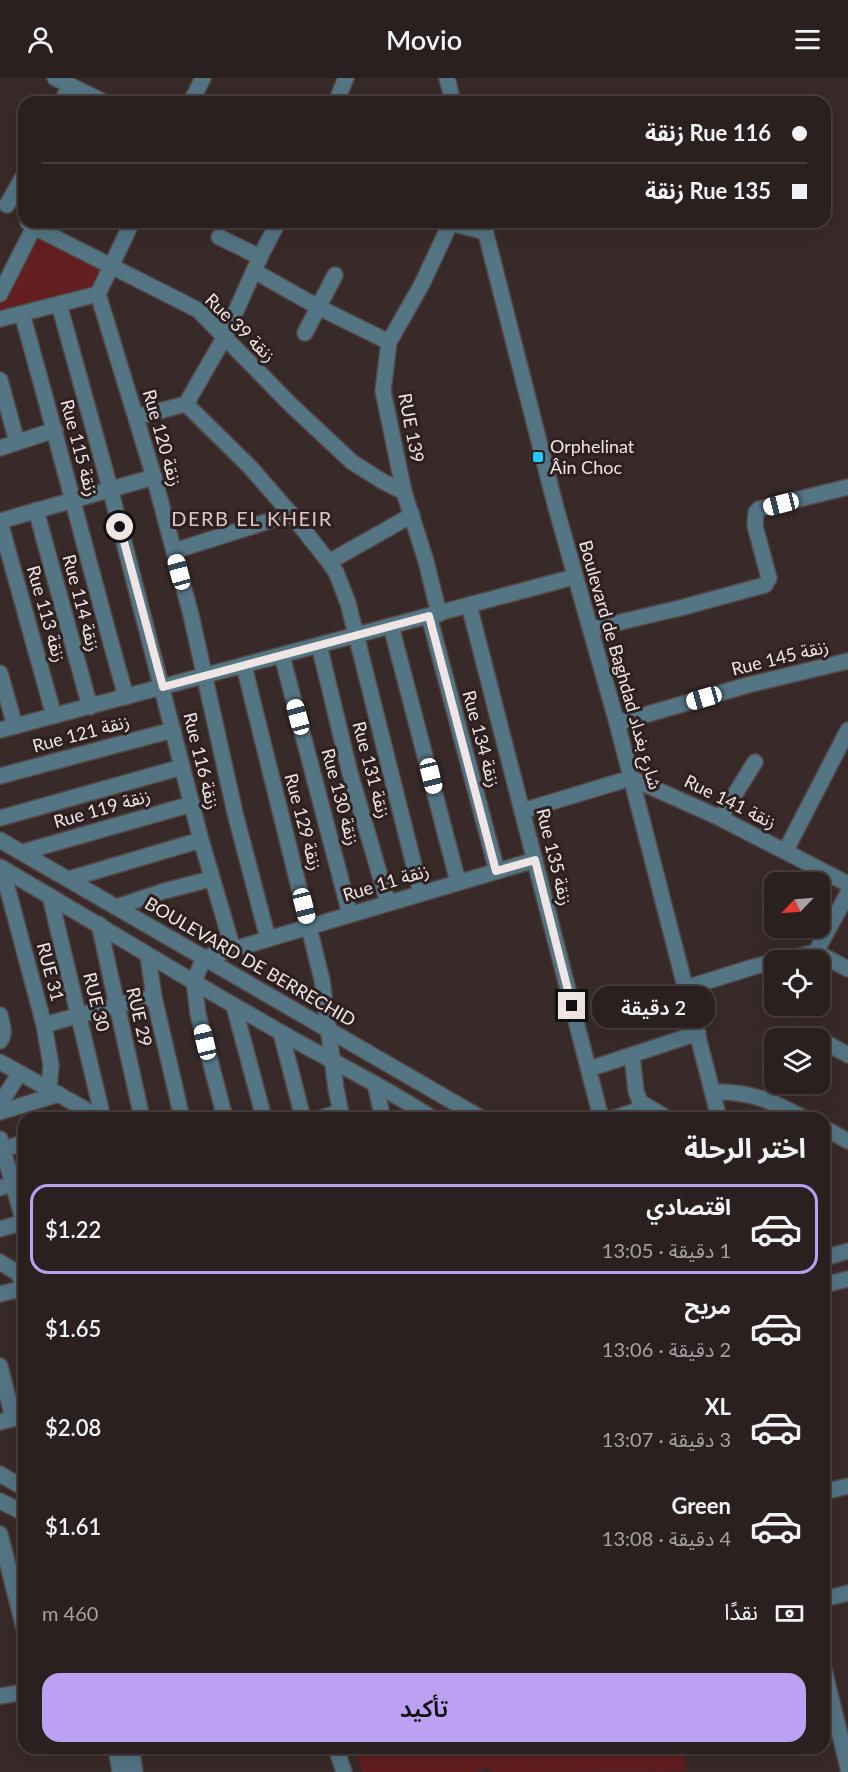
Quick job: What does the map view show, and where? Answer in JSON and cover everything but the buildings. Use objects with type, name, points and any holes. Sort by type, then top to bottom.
[{"type":"street","points":[[55,78],[92,96]]},
{"type":"street","points":[[338,96],[346,78]]},
{"type":"street","points":[[447,78],[452,96]]},
{"type":"street","points":[[194,96],[201,79]]},
{"type":"street","points":[[65,96],[70,85]]},
{"type":"street","points":[[4,203],[18,183]]},
{"type":"street","name":"Rue 39 زنقة","points":[[4,203],[18,214]]},
{"type":"street","points":[[0,294],[27,228]]},
{"type":"street","name":"Rue 39 زنقة","points":[[38,228],[198,310],[291,405],[352,462],[382,482],[404,492]]},
{"type":"street","points":[[0,319],[98,294],[129,228]]},
{"type":"street","points":[[136,417],[186,404],[224,338],[275,228]]},
{"type":"street","name":"RUE 139","points":[[434,615],[426,561],[404,492],[383,391],[389,342],[422,284],[446,228]]},
{"type":"street","name":"Boulevard de Baghdad شارع بغداد","points":[[484,228],[574,577],[591,629],[632,778],[718,1112]]},
{"type":"street","points":[[219,237],[318,307],[389,342]]},
{"type":"street","points":[[304,333],[334,275]]},
{"type":"street","name":"Rue 120 زنقة","points":[[98,294],[174,550],[191,615],[235,813],[268,939]]},
{"type":"street","name":"Rue 116 زنقة","points":[[59,304],[163,687],[201,840],[233,949]]},
{"type":"street","name":"Rue 115 زنقة","points":[[22,314],[126,697]]},
{"type":"street","points":[[0,380],[17,442]]},
{"type":"street","points":[[186,404],[250,467],[291,514],[336,572],[348,603],[422,893]]},
{"type":"street","points":[[0,448],[55,430]]},
{"type":"street","points":[[0,522],[154,477]]},
{"type":"street","points":[[591,629],[765,585],[769,578],[755,526],[756,512],[759,509],[848,487]]},
{"type":"street","name":"Rue 114 زنقة","points":[[36,510],[90,707]]},
{"type":"street","points":[[174,550],[291,514]]},
{"type":"street","points":[[329,562],[412,515]]},
{"type":"street","name":"Rue 113 زنقة","points":[[0,522],[54,716]]},
{"type":"street","points":[[0,673],[7,728],[574,577]]},
{"type":"street","name":"Rue 135 زنقة","points":[[469,605],[600,1112]]},
{"type":"street","name":"Rue 134 زنقة","points":[[434,615],[496,871]]},
{"type":"street","points":[[391,626],[458,882]]},
{"type":"street","name":"Rue 131 زنقة","points":[[319,645],[350,773],[388,903]]},
{"type":"street","name":"Rue 130 زنقة","points":[[282,656],[350,915]]},
{"type":"street","name":"Rue 145 زنقة","points":[[617,723],[848,661]]},
{"type":"street","name":"Rue 129 زنقة","points":[[244,666],[322,980],[331,1059],[340,1112]]},
{"type":"street","name":"Rue 121 زنقة","points":[[0,776],[173,730]]},
{"type":"street","points":[[786,850],[848,730]]},
{"type":"street","points":[[720,818],[754,762]]},
{"type":"street","points":[[0,818],[182,767]]},
{"type":"street","points":[[522,811],[632,778]]},
{"type":"street","name":"Rue 141 زنقة","points":[[632,778],[786,850],[848,884]]},
{"type":"street","name":"Rue 119 زنقة","points":[[23,852],[192,804]]},
{"type":"street","name":"BOULEVARD DE BERRECHID","points":[[0,840],[472,1112]]},
{"type":"street","points":[[69,879],[201,840]]},
{"type":"street","name":"Rue 11 زنقة","points":[[204,958],[535,860]]},
{"type":"street","points":[[1,868],[234,1006],[421,1112]]},
{"type":"street","name":"RUE 31","points":[[1,868],[44,1025],[54,1091]]},
{"type":"street","points":[[116,907],[164,891],[212,879]]},
{"type":"street","points":[[817,950],[848,893]]},
{"type":"street","name":"RUE 30","points":[[50,896],[101,1112]]},
{"type":"street","name":"RUE 29","points":[[99,924],[141,1112]]},
{"type":"street","points":[[148,956],[154,997],[181,1112]]},
{"type":"street","points":[[204,958],[194,981],[198,1014],[223,1112]]},
{"type":"street","points":[[830,959],[848,969]]},
{"type":"street","points":[[686,988],[764,965]]},
{"type":"street","points":[[44,1025],[154,997]]},
{"type":"street","points":[[234,1006],[262,1112]]},
{"type":"street","points":[[0,1041],[4,1036],[1,1018]]},
{"type":"street","points":[[281,1033],[301,1112]]},
{"type":"street","points":[[589,1069],[698,1033]]},
{"type":"street","points":[[830,1045],[848,1055]]},
{"type":"street","points":[[632,1054],[638,1098],[656,1112]]},
{"type":"street","points":[[0,1062],[91,1112]]},
{"type":"street","points":[[0,1104],[20,1074]]},
{"type":"street","points":[[375,1084],[382,1112]]},
{"type":"street","points":[[0,1112],[54,1091]]},
{"type":"street","points":[[714,1092],[732,1091],[757,1095],[792,1112]]},
{"type":"street","points":[[632,1112],[647,1107]]},
{"type":"street","points":[[830,1131],[848,1141]]},
{"type":"street","points":[[18,1144],[1,1146],[18,1203]]},
{"type":"street","points":[[0,1229],[18,1224]]},
{"type":"street","points":[[830,1256],[848,1251]]},
{"type":"street","points":[[0,1294],[17,1276]]},
{"type":"street","points":[[830,1284],[848,1279]]},
{"type":"street","points":[[0,1366],[12,1419]]},
{"type":"street","points":[[0,1474],[18,1484]]},
{"type":"street","points":[[830,1490],[848,1486]]},
{"type":"street","points":[[0,1502],[18,1510]]},
{"type":"street","points":[[0,1534],[18,1604]]},
{"type":"street","points":[[830,1598],[848,1593]]},
{"type":"street","points":[[830,1684],[842,1715],[848,1768]]},
{"type":"street","points":[[1,1693],[18,1692]]},
{"type":"street","points":[[117,1754],[120,1772]]},
{"type":"street","points":[[132,1754],[135,1772]]},
{"type":"street","points":[[338,1754],[344,1772]]},
{"type":"shaded area","points":[[37,232],[105,266],[92,290],[0,313],[0,305]]},
{"type":"shaded area","points":[[357,1754],[683,1754],[687,1771],[491,1772],[489,1767],[474,1772],[362,1772]]},
{"type":"place","name":"Orphelinat Âin Choc","points":[[538,457]]},
{"type":"district","name":"DERB EL KHEIR","points":[[252,519]]},
{"type":"route","points":[[120,527],[163,687],[429,616],[496,871],[535,860],[572,1006]]}]
